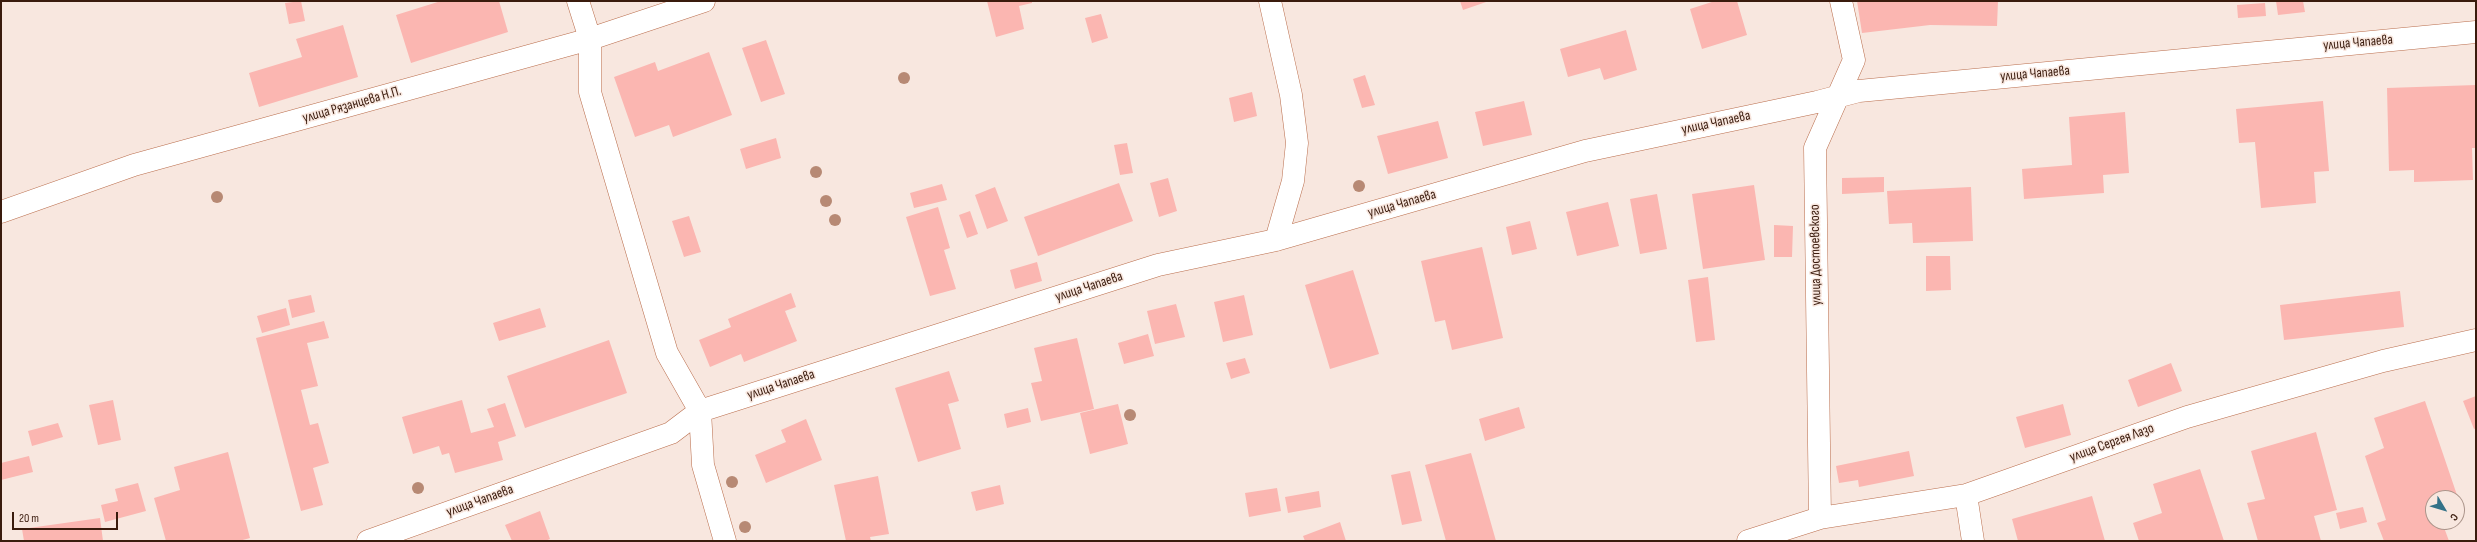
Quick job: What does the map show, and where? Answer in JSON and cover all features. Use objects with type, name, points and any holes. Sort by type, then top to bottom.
[{"type":"street","points":[[578,1],[590,39],[590,92],[667,353],[700,411],[703,465],[725,541]]},
{"type":"street","name":"улица Рязанцева Н.П.","points":[[1,212],[134,165],[590,39],[704,1]]},
{"type":"street","points":[[1270,1],[1291,95],[1297,143],[1293,181],[1276,240]]},
{"type":"street","name":"улица Достоевского","points":[[1820,518],[1815,148],[1854,60],[1841,1]]},
{"type":"street","name":"улица Чапаева","points":[[368,541],[671,433],[700,411],[1158,265],[1276,240],[1585,151],[1836,98],[1859,91],[2476,32]]},
{"type":"street","name":"улица Сергея Лазо","points":[[1748,541],[1820,518],[1966,495],[2187,417],[2383,361],[2476,340]]},
{"type":"street","points":[[1966,495],[1973,541]]},
{"type":"building","points":[[301,1],[305,21],[289,24],[285,3]]},
{"type":"building","points":[[441,1],[499,1],[508,32],[411,63],[396,15]]},
{"type":"building","points":[[987,1],[1032,1],[1032,3],[1019,6],[1024,29],[996,37]]},
{"type":"building","points":[[1460,1],[1489,1],[1463,10]]},
{"type":"building","points":[[1715,1],[1737,1],[1747,35],[1702,49],[1690,9]]},
{"type":"building","points":[[1857,1],[1998,1],[1997,26],[1930,25],[1862,33]]},
{"type":"building","points":[[2276,1],[2303,1],[2305,12],[2278,15]]},
{"type":"building","points":[[2265,3],[2266,16],[2238,18],[2237,5]]},
{"type":"building","points":[[1101,14],[1108,38],[1092,43],[1085,18]]},
{"type":"building","points":[[343,25],[358,77],[259,107],[249,73],[302,57],[296,39]]},
{"type":"building","points":[[1626,30],[1637,70],[1604,80],[1600,68],[1568,77],[1560,49]]},
{"type":"building","points":[[766,40],[785,94],[761,102],[742,48]]},
{"type":"building","points":[[709,52],[732,115],[673,137],[669,125],[635,137],[614,77],[655,62],[658,71]]},
{"type":"building","points":[[1365,75],[1375,105],[1362,108],[1353,79]]},
{"type":"building","points":[[2476,85],[2476,148],[2472,148],[2473,180],[2414,182],[2414,170],[2389,171],[2387,88]]},
{"type":"building","points":[[1252,92],[1257,116],[1234,122],[1229,98]]},
{"type":"building","points":[[1524,101],[1532,135],[1483,146],[1475,112]]},
{"type":"building","points":[[2323,101],[2329,171],[2314,172],[2316,203],[2261,208],[2255,142],[2239,143],[2236,109]]},
{"type":"building","points":[[2125,112],[2129,173],[2103,175],[2104,193],[2024,199],[2022,169],[2072,165],[2069,117]]},
{"type":"building","points":[[1438,121],[1448,158],[1388,174],[1377,136]]},
{"type":"building","points":[[776,138],[781,158],[746,169],[740,149]]},
{"type":"building","points":[[1127,143],[1133,173],[1120,175],[1114,145]]},
{"type":"building","points":[[1884,177],[1884,192],[1842,194],[1842,178]]},
{"type":"building","points":[[1168,178],[1177,211],[1159,217],[1150,183]]},
{"type":"building","points":[[1119,183],[1133,221],[1038,256],[1024,217]]},
{"type":"building","points":[[942,184],[947,200],[914,208],[910,193]]},
{"type":"building","points":[[1754,185],[1765,260],[1703,269],[1692,194]]},
{"type":"building","points":[[995,187],[1008,221],[987,229],[975,195]]},
{"type":"building","points":[[1971,187],[1973,241],[1913,243],[1912,223],[1889,224],[1887,191]]},
{"type":"building","points":[[1657,194],[1667,249],[1640,254],[1630,199]]},
{"type":"building","points":[[1608,202],[1619,246],[1577,256],[1566,212]]},
{"type":"building","points":[[938,207],[950,248],[944,250],[956,289],[930,296],[906,217]]},
{"type":"building","points":[[970,211],[978,234],[967,238],[959,215]]},
{"type":"building","points":[[689,216],[701,252],[684,257],[672,221]]},
{"type":"building","points":[[1530,221],[1537,249],[1512,255],[1506,227]]},
{"type":"building","points":[[1774,225],[1793,226],[1792,257],[1774,257]]},
{"type":"building","points":[[1482,247],[1503,338],[1452,350],[1445,320],[1435,322],[1421,261]]},
{"type":"building","points":[[1926,256],[1950,256],[1951,290],[1926,291]]},
{"type":"building","points":[[1037,262],[1042,281],[1015,289],[1010,270]]},
{"type":"building","points":[[1353,270],[1379,354],[1330,369],[1305,285]]},
{"type":"building","points":[[1708,277],[1715,340],[1696,342],[1688,280]]},
{"type":"building","points":[[2400,291],[2404,327],[2284,340],[2280,305]]},
{"type":"building","points":[[791,293],[796,307],[785,311],[797,341],[744,362],[741,354],[710,367],[699,340],[731,327],[728,319]]},
{"type":"building","points":[[311,295],[315,312],[292,318],[288,300]]},
{"type":"building","points":[[1244,295],[1253,335],[1223,342],[1214,302]]},
{"type":"building","points":[[1176,304],[1185,337],[1155,344],[1147,311]]},
{"type":"building","points":[[286,308],[290,325],[262,333],[257,316]]},
{"type":"building","points":[[540,308],[546,327],[499,341],[493,323]]},
{"type":"building","points":[[324,321],[329,338],[307,343],[318,386],[301,390],[310,425],[318,423],[329,463],[313,468],[323,505],[301,511],[256,338]]},
{"type":"building","points":[[1148,334],[1154,356],[1124,364],[1118,343]]},
{"type":"building","points":[[1077,338],[1094,409],[1041,421],[1031,383],[1042,381],[1034,348]]},
{"type":"building","points":[[609,340],[627,393],[525,428],[507,376]]},
{"type":"building","points":[[1245,358],[1250,373],[1231,379],[1226,363]]},
{"type":"building","points":[[2171,363],[2182,391],[2138,407],[2128,380]]},
{"type":"building","points":[[949,371],[959,401],[948,404],[961,449],[918,462],[895,388]]},
{"type":"building","points":[[2476,396],[2476,428],[2474,429],[2463,401]]},
{"type":"building","points":[[113,400],[121,440],[98,445],[89,405]]},
{"type":"building","points":[[462,400],[471,433],[494,427],[487,409],[505,403],[516,436],[498,442],[503,460],[455,473],[449,453],[442,455],[439,446],[413,454],[402,417]]},
{"type":"building","points":[[2425,401],[2455,490],[2425,490],[2425,530],[2445,530],[2449,541],[2384,541],[2377,523],[2386,520],[2365,456],[2384,448],[2374,418]]},
{"type":"building","points":[[1118,404],[1128,444],[1090,454],[1080,413]]},
{"type":"building","points":[[2063,404],[2071,435],[2025,448],[2016,417]]},
{"type":"building","points":[[1519,407],[1525,428],[1485,441],[1479,419]]},
{"type":"building","points":[[1028,408],[1031,422],[1007,428],[1004,414]]},
{"type":"building","points":[[806,419],[822,460],[766,483],[755,455],[786,442],[781,430]]},
{"type":"building","points":[[58,423],[63,437],[32,446],[28,431]]},
{"type":"building","points":[[2316,432],[2337,510],[2314,516],[2321,541],[2258,541],[2247,503],[2265,499],[2251,451]]},
{"type":"building","points":[[1909,451],[1914,476],[1859,487],[1858,480],[1839,483],[1836,466]]},
{"type":"building","points":[[228,452],[250,538],[239,541],[166,541],[154,498],[180,490],[174,467]]},
{"type":"building","points":[[1471,453],[1496,541],[1446,541],[1425,465]]},
{"type":"building","points":[[29,456],[33,472],[1,480],[1,463]]},
{"type":"building","points":[[2200,469],[2224,541],[2139,541],[2133,523],[2162,513],[2153,484]]},
{"type":"building","points":[[1410,471],[1422,521],[1402,525],[1391,475]]},
{"type":"building","points":[[878,476],[889,534],[870,537],[871,541],[846,541],[834,485]]},
{"type":"building","points":[[138,483],[146,511],[105,522],[101,505],[118,501],[115,489]]},
{"type":"building","points":[[1000,485],[1004,504],[976,511],[971,492]]},
{"type":"building","points":[[1277,488],[1281,511],[1249,517],[1245,493]]},
{"type":"building","points":[[1319,491],[1321,507],[1288,513],[1285,497]]},
{"type":"building","points":[[2092,496],[2105,541],[2018,541],[2012,519]]},
{"type":"building","points":[[2363,507],[2367,522],[2340,529],[2336,513]]},
{"type":"building","points":[[540,511],[550,539],[545,541],[512,541],[505,525]]},
{"type":"building","points":[[100,518],[103,541],[24,541],[22,529]]},
{"type":"building","points":[[1340,522],[1346,541],[1305,541],[1303,536]]}]
